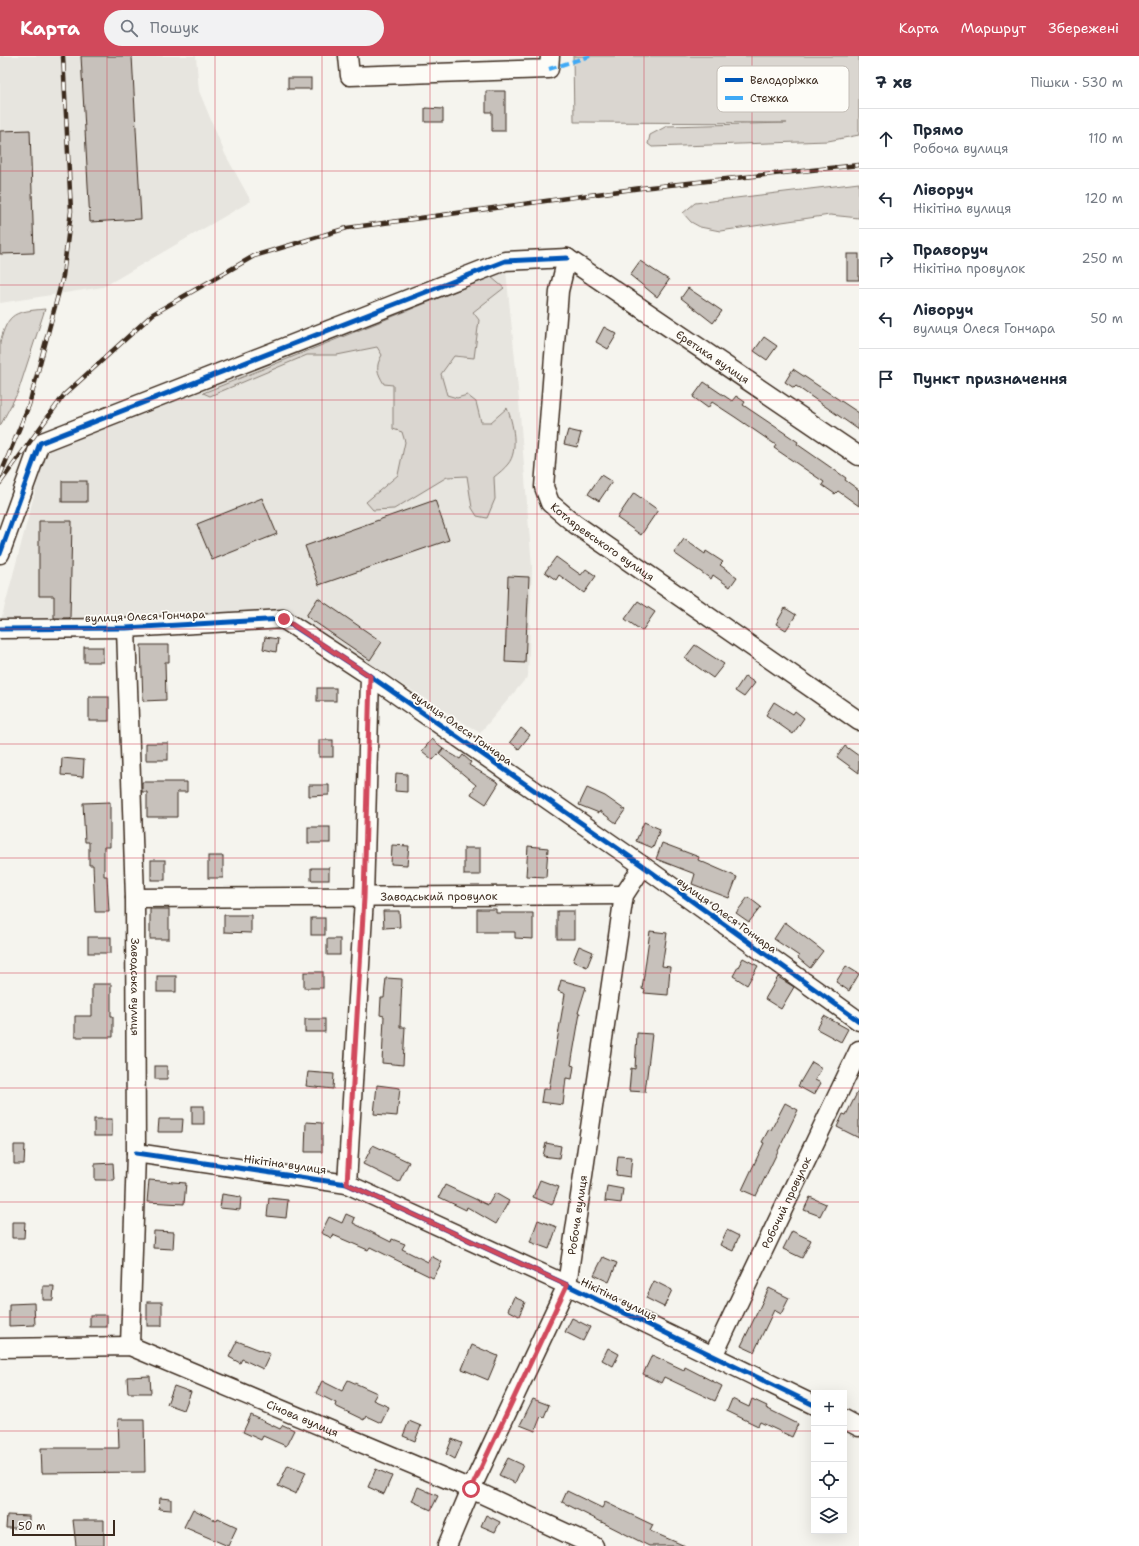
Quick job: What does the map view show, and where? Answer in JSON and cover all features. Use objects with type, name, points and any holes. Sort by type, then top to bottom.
[{"type":"street","points":[[348,56],[350,76],[549,69],[550,56]]},
{"type":"street","points":[[0,554],[40,443],[505,261],[567,258]]},
{"type":"street","name":"Єретика вулиця","points":[[567,258],[859,456]]},
{"type":"street","name":"Котляревського вулиця","points":[[567,258],[559,291],[544,487],[550,503],[575,524],[859,721]]},
{"type":"street","name":"вулиця Олеся Гончара","points":[[0,630],[126,628],[284,619],[370,676],[643,866],[859,1021]]},
{"type":"street","name":"Заводська вулиця","points":[[126,628],[135,898],[136,1153],[130,1346]]},
{"type":"street","points":[[347,1184],[364,898],[370,676]]},
{"type":"street","name":"Робоча вулиця","points":[[447,1546],[471,1489],[567,1285],[624,895],[643,866]]},
{"type":"street","name":"Заводський провулок","points":[[135,898],[364,898],[624,895]]},
{"type":"street","name":"Робочий провулок","points":[[713,1356],[859,1050]]},
{"type":"street","name":"Нікітіна вулиця","points":[[136,1153],[347,1184],[567,1285],[811,1404]]},
{"type":"street","name":"Січова вулиця","points":[[0,1348],[130,1346],[471,1489],[594,1546]]},
{"type":"street","points":[[847,1420],[859,1426]]},
{"type":"shaded area","points":[[0,56],[196,56],[199,91],[225,154],[251,201],[103,287],[0,303]]},
{"type":"shaded area","points":[[573,56],[859,56],[859,135],[828,141],[652,147],[648,144],[650,135],[667,126],[787,123],[574,122]]},
{"type":"shaded area","points":[[859,183],[859,218],[830,215],[720,231],[700,227],[691,222],[683,213],[695,203]]},
{"type":"shaded area","points":[[505,261],[518,389],[532,567],[528,676],[480,733],[283,610],[0,624],[47,446]]},
{"type":"shaded area","points":[[491,277],[504,288],[473,312],[479,320],[474,358],[454,356],[441,374],[447,395],[457,398],[467,395],[476,402],[481,422],[491,422],[507,408],[509,414],[514,436],[513,452],[508,464],[494,477],[495,499],[487,518],[477,516],[472,508],[467,476],[447,477],[394,509],[373,510],[366,502],[398,475],[405,442],[402,432],[393,429],[393,385],[384,384],[380,376],[378,363],[382,355],[377,347],[337,355],[307,355],[210,396],[203,393]]},
{"type":"shaded area","points":[[45,309],[18,392],[0,426],[0,343],[3,332],[10,319],[15,315],[27,311]]},
{"type":"building","points":[[81,56],[132,56],[141,219],[90,222]]},
{"type":"building","points":[[288,78],[311,78],[311,89],[288,89]]},
{"type":"building","points":[[486,91],[505,91],[505,131],[492,131],[492,112],[486,112]]},
{"type":"building","points":[[425,108],[443,109],[443,122],[425,122]]},
{"type":"building","points":[[30,130],[34,253],[0,254],[0,131]]},
{"type":"building","points":[[847,254],[859,254],[859,280],[847,280]]},
{"type":"building","points":[[640,261],[669,280],[657,297],[630,275]]},
{"type":"building","points":[[688,288],[722,311],[713,323],[681,298]]},
{"type":"building","points":[[604,327],[617,334],[608,349],[596,342]]},
{"type":"building","points":[[764,337],[777,346],[767,360],[754,351]]},
{"type":"building","points":[[793,369],[859,413],[859,430],[796,386],[794,388],[785,382]]},
{"type":"building","points":[[704,382],[732,401],[736,396],[745,402],[743,405],[798,442],[797,444],[846,478],[845,480],[859,490],[859,506],[838,491],[835,494],[822,485],[824,482],[774,448],[776,445],[735,417],[712,402],[708,408],[693,397]]},
{"type":"building","points":[[568,430],[581,433],[577,447],[564,444]]},
{"type":"building","points":[[601,475],[612,482],[599,501],[588,494]]},
{"type":"building","points":[[62,481],[87,481],[87,502],[62,502]]},
{"type":"building","points":[[634,493],[658,510],[641,535],[617,518]]},
{"type":"building","points":[[262,498],[277,534],[212,560],[197,524]]},
{"type":"building","points":[[435,500],[449,540],[319,585],[305,546]]},
{"type":"building","points":[[39,521],[72,521],[70,618],[54,618],[54,596],[39,596]]},
{"type":"building","points":[[684,539],[705,554],[706,551],[723,562],[720,565],[737,577],[730,587],[713,575],[711,579],[674,553]]},
{"type":"building","points":[[556,557],[581,575],[586,569],[596,576],[584,593],[559,575],[556,580],[545,572]]},
{"type":"building","points":[[508,576],[529,577],[525,663],[505,662]]},
{"type":"building","points":[[318,598],[382,642],[370,660],[306,616]]},
{"type":"building","points":[[638,601],[655,612],[642,631],[625,619]]},
{"type":"building","points":[[785,608],[796,615],[786,630],[776,624]]},
{"type":"building","points":[[265,637],[278,639],[276,652],[263,649]]},
{"type":"building","points":[[141,645],[169,645],[169,662],[165,662],[166,700],[143,701]]},
{"type":"building","points":[[695,645],[724,664],[713,678],[685,658]]},
{"type":"building","points":[[84,647],[103,647],[103,662],[84,662]]},
{"type":"building","points":[[745,676],[755,683],[744,697],[735,691]]},
{"type":"building","points":[[317,688],[336,688],[336,701],[317,701]]},
{"type":"building","points":[[89,697],[109,697],[109,721],[89,721]]},
{"type":"building","points":[[774,702],[793,714],[795,711],[804,718],[793,734],[766,715]]},
{"type":"building","points":[[521,728],[530,735],[519,749],[510,742]]},
{"type":"building","points":[[432,739],[443,748],[433,760],[422,751]]},
{"type":"building","points":[[319,740],[333,740],[333,757],[319,757]]},
{"type":"building","points":[[146,743],[168,743],[168,760],[146,760]]},
{"type":"building","points":[[845,746],[859,756],[859,773],[837,757]]},
{"type":"building","points":[[443,749],[460,759],[463,755],[471,762],[469,765],[499,783],[486,804],[471,794],[476,785],[439,754]]},
{"type":"building","points":[[62,758],[84,760],[83,777],[61,775]]},
{"type":"building","points":[[396,773],[407,774],[407,792],[395,791]]},
{"type":"building","points":[[142,782],[187,782],[187,792],[177,792],[177,817],[147,817],[147,792],[142,792]]},
{"type":"building","points":[[309,785],[329,785],[329,795],[309,796]]},
{"type":"building","points":[[587,788],[605,796],[625,810],[616,823],[600,811],[599,813],[579,805]]},
{"type":"building","points":[[110,802],[110,847],[104,847],[104,876],[107,876],[109,912],[95,912],[93,865],[89,865],[89,842],[85,842],[83,803]]},
{"type":"building","points":[[644,822],[660,829],[653,848],[636,841]]},
{"type":"building","points":[[308,827],[330,827],[330,843],[308,843]]},
{"type":"building","points":[[662,843],[699,857],[698,860],[737,877],[729,898],[692,884],[695,874],[656,859]]},
{"type":"building","points":[[392,845],[409,846],[407,865],[391,864]]},
{"type":"building","points":[[528,846],[548,848],[546,877],[526,876]]},
{"type":"building","points":[[464,848],[480,848],[480,875],[464,875]]},
{"type":"building","points":[[208,856],[223,856],[223,878],[208,878]]},
{"type":"building","points":[[151,860],[165,860],[165,880],[151,880]]},
{"type":"building","points":[[311,868],[329,868],[329,880],[311,880]]},
{"type":"building","points":[[748,897],[761,907],[749,922],[736,913]]},
{"type":"building","points":[[150,909],[169,909],[169,939],[150,939]]},
{"type":"building","points":[[477,909],[496,909],[496,913],[533,913],[533,939],[515,938],[515,932],[477,932]]},
{"type":"building","points":[[383,911],[399,911],[400,927],[384,928]]},
{"type":"building","points":[[557,911],[574,911],[574,939],[557,939]]},
{"type":"building","points":[[224,915],[251,915],[251,933],[224,932]]},
{"type":"building","points":[[311,918],[325,918],[325,935],[311,935]]},
{"type":"building","points":[[785,922],[823,951],[810,968],[798,958],[799,956],[774,939]]},
{"type":"building","points":[[650,931],[667,933],[662,966],[670,967],[668,995],[644,993],[645,990],[642,989]]},
{"type":"building","points":[[88,937],[111,937],[111,953],[88,953]]},
{"type":"building","points":[[327,939],[340,939],[340,955],[327,955]]},
{"type":"building","points":[[579,946],[593,952],[587,967],[573,961]]},
{"type":"building","points":[[743,958],[758,966],[747,985],[733,976]]},
{"type":"building","points":[[846,966],[859,974],[849,991],[836,982]]},
{"type":"building","points":[[304,972],[323,972],[323,988],[304,988]]},
{"type":"building","points":[[157,976],[176,976],[176,992],[157,992]]},
{"type":"building","points":[[778,977],[794,987],[781,1009],[765,999]]},
{"type":"building","points":[[386,978],[402,979],[400,1027],[405,1027],[403,1065],[382,1063],[384,1016],[380,1015],[381,998],[384,998]]},
{"type":"building","points":[[561,980],[586,987],[578,1013],[580,1013],[571,1065],[574,1066],[572,1079],[566,1078],[563,1105],[541,1102],[543,1089],[549,1089],[565,994],[558,991]]},
{"type":"building","points":[[92,984],[111,984],[111,1016],[113,1016],[113,1037],[75,1037],[75,1016],[92,1016]]},
{"type":"building","points":[[824,1016],[848,1029],[841,1042],[817,1029]]},
{"type":"building","points":[[305,1019],[325,1019],[325,1032],[305,1032]]},
{"type":"building","points":[[637,1033],[652,1034],[645,1092],[629,1091],[631,1068],[635,1069]]},
{"type":"building","points":[[812,1062],[822,1068],[815,1080],[821,1083],[814,1095],[798,1086]]},
{"type":"building","points":[[155,1066],[167,1066],[167,1079],[155,1079]]},
{"type":"building","points":[[308,1072],[334,1074],[333,1089],[306,1086]]},
{"type":"building","points":[[377,1085],[400,1088],[397,1116],[374,1114]]},
{"type":"building","points":[[859,1089],[859,1138],[837,1127],[843,1114],[846,1115]]},
{"type":"building","points":[[785,1103],[798,1110],[756,1196],[742,1190],[764,1143],[762,1142],[769,1129],[771,1130]]},
{"type":"building","points":[[192,1106],[204,1106],[204,1124],[192,1124]]},
{"type":"building","points":[[94,1119],[112,1119],[112,1136],[94,1136]]},
{"type":"building","points":[[159,1119],[183,1119],[182,1132],[158,1132]]},
{"type":"building","points":[[306,1122],[322,1123],[322,1152],[305,1152]]},
{"type":"building","points":[[546,1143],[561,1146],[559,1158],[543,1156]]},
{"type":"building","points":[[14,1145],[25,1145],[24,1164],[14,1164]]},
{"type":"building","points":[[373,1145],[409,1162],[399,1182],[363,1164]]},
{"type":"building","points":[[618,1156],[632,1157],[630,1177],[616,1175]]},
{"type":"building","points":[[113,1163],[114,1180],[95,1180],[95,1164]]},
{"type":"building","points":[[149,1180],[186,1183],[184,1204],[147,1202]]},
{"type":"building","points":[[540,1180],[559,1187],[552,1205],[533,1197]]},
{"type":"building","points":[[445,1185],[488,1205],[495,1193],[509,1201],[496,1224],[467,1207],[466,1210],[439,1197]]},
{"type":"building","points":[[607,1186],[623,1189],[621,1203],[605,1201]]},
{"type":"building","points":[[222,1194],[241,1197],[240,1210],[220,1208]]},
{"type":"building","points":[[810,1197],[826,1204],[820,1216],[804,1210]]},
{"type":"building","points":[[269,1198],[288,1200],[286,1218],[267,1216]]},
{"type":"building","points":[[346,1214],[355,1218],[353,1223],[391,1242],[392,1239],[405,1244],[402,1249],[428,1262],[431,1256],[442,1262],[433,1278],[370,1247],[368,1250],[333,1235],[332,1238],[321,1233],[329,1217],[342,1223]]},
{"type":"building","points":[[538,1220],[557,1227],[549,1249],[530,1242]]},
{"type":"building","points":[[12,1222],[25,1222],[24,1238],[12,1238]]},
{"type":"building","points":[[727,1230],[739,1236],[733,1251],[720,1245]]},
{"type":"building","points":[[154,1231],[174,1232],[173,1249],[153,1248]]},
{"type":"building","points":[[792,1231],[811,1240],[802,1258],[783,1249]]},
{"type":"building","points":[[603,1257],[617,1263],[609,1282],[594,1275]]},
{"type":"building","points":[[654,1281],[672,1290],[664,1307],[646,1298]]},
{"type":"building","points":[[43,1286],[54,1286],[53,1300],[43,1300]]},
{"type":"building","points":[[769,1288],[789,1298],[781,1314],[774,1310],[754,1352],[741,1346]]},
{"type":"building","points":[[514,1297],[525,1302],[519,1316],[508,1310]]},
{"type":"building","points":[[147,1302],[162,1302],[162,1326],[147,1326]]},
{"type":"building","points":[[34,1303],[35,1325],[9,1326],[9,1304]]},
{"type":"building","points":[[90,1315],[107,1315],[107,1327],[90,1327]]},
{"type":"building","points":[[572,1318],[590,1327],[583,1341],[565,1332]]},
{"type":"building","points":[[237,1341],[270,1354],[263,1369],[242,1359],[240,1363],[229,1357]]},
{"type":"building","points":[[472,1345],[498,1356],[488,1380],[462,1369]]},
{"type":"building","points":[[608,1348],[619,1354],[613,1366],[602,1360]]},
{"type":"building","points":[[652,1355],[684,1370],[685,1367],[722,1386],[715,1401],[664,1377],[661,1383],[643,1374]]},
{"type":"building","points":[[150,1376],[151,1393],[128,1393],[127,1377]]},
{"type":"building","points":[[348,1380],[377,1393],[373,1400],[389,1407],[381,1423],[366,1416],[364,1420],[335,1406],[336,1403],[316,1393],[322,1381],[342,1391]]},
{"type":"building","points":[[174,1386],[191,1392],[184,1410],[167,1404]]},
{"type":"building","points":[[533,1399],[549,1405],[544,1417],[541,1416],[535,1431],[520,1425]]},
{"type":"building","points":[[732,1399],[749,1407],[752,1399],[767,1406],[766,1408],[798,1424],[792,1437],[760,1422],[758,1426],[727,1411]]},
{"type":"building","points":[[251,1415],[280,1429],[283,1425],[294,1430],[286,1446],[263,1436],[261,1440],[243,1432]]},
{"type":"building","points":[[118,1419],[144,1419],[145,1472],[42,1473],[41,1448],[119,1448]]},
{"type":"building","points":[[409,1421],[421,1426],[415,1441],[403,1436]]},
{"type":"building","points":[[452,1439],[462,1443],[455,1459],[446,1454]]},
{"type":"building","points":[[508,1458],[523,1465],[515,1483],[499,1475]]},
{"type":"building","points":[[288,1465],[306,1472],[296,1494],[278,1486]]},
{"type":"building","points":[[376,1469],[392,1476],[384,1494],[368,1487]]},
{"type":"building","points":[[418,1487],[438,1496],[431,1510],[412,1501]]},
{"type":"building","points":[[567,1491],[602,1508],[605,1502],[653,1525],[650,1531],[685,1546],[649,1546],[562,1502]]},
{"type":"building","points":[[160,1498],[171,1499],[171,1510],[159,1509]]},
{"type":"building","points":[[193,1509],[216,1521],[218,1518],[237,1527],[228,1546],[184,1527]]},
{"type":"building","points":[[7,1515],[29,1516],[29,1528],[6,1528]]},
{"type":"building","points":[[486,1515],[500,1522],[495,1532],[481,1526]]},
{"type":"building","points":[[73,1520],[104,1520],[104,1546],[76,1546]]},
{"type":"railway","points":[[0,476],[29,405],[63,276],[71,211],[63,56]]},
{"type":"railway","points":[[0,483],[64,395],[153,314],[254,256],[347,228],[641,188],[859,165]]},
{"type":"marked path","points":[[549,69],[590,56]]},
{"type":"cycle path","points":[[0,554],[40,443],[505,261],[567,258]]},
{"type":"cycle path","points":[[0,629],[126,628],[283,619],[370,676],[643,866],[859,1021]]},
{"type":"cycle path","points":[[136,1153],[347,1184],[567,1285],[811,1404]]},
{"type":"route","points":[[284,619],[370,676],[364,898],[347,1184],[567,1285],[471,1489]]}]
